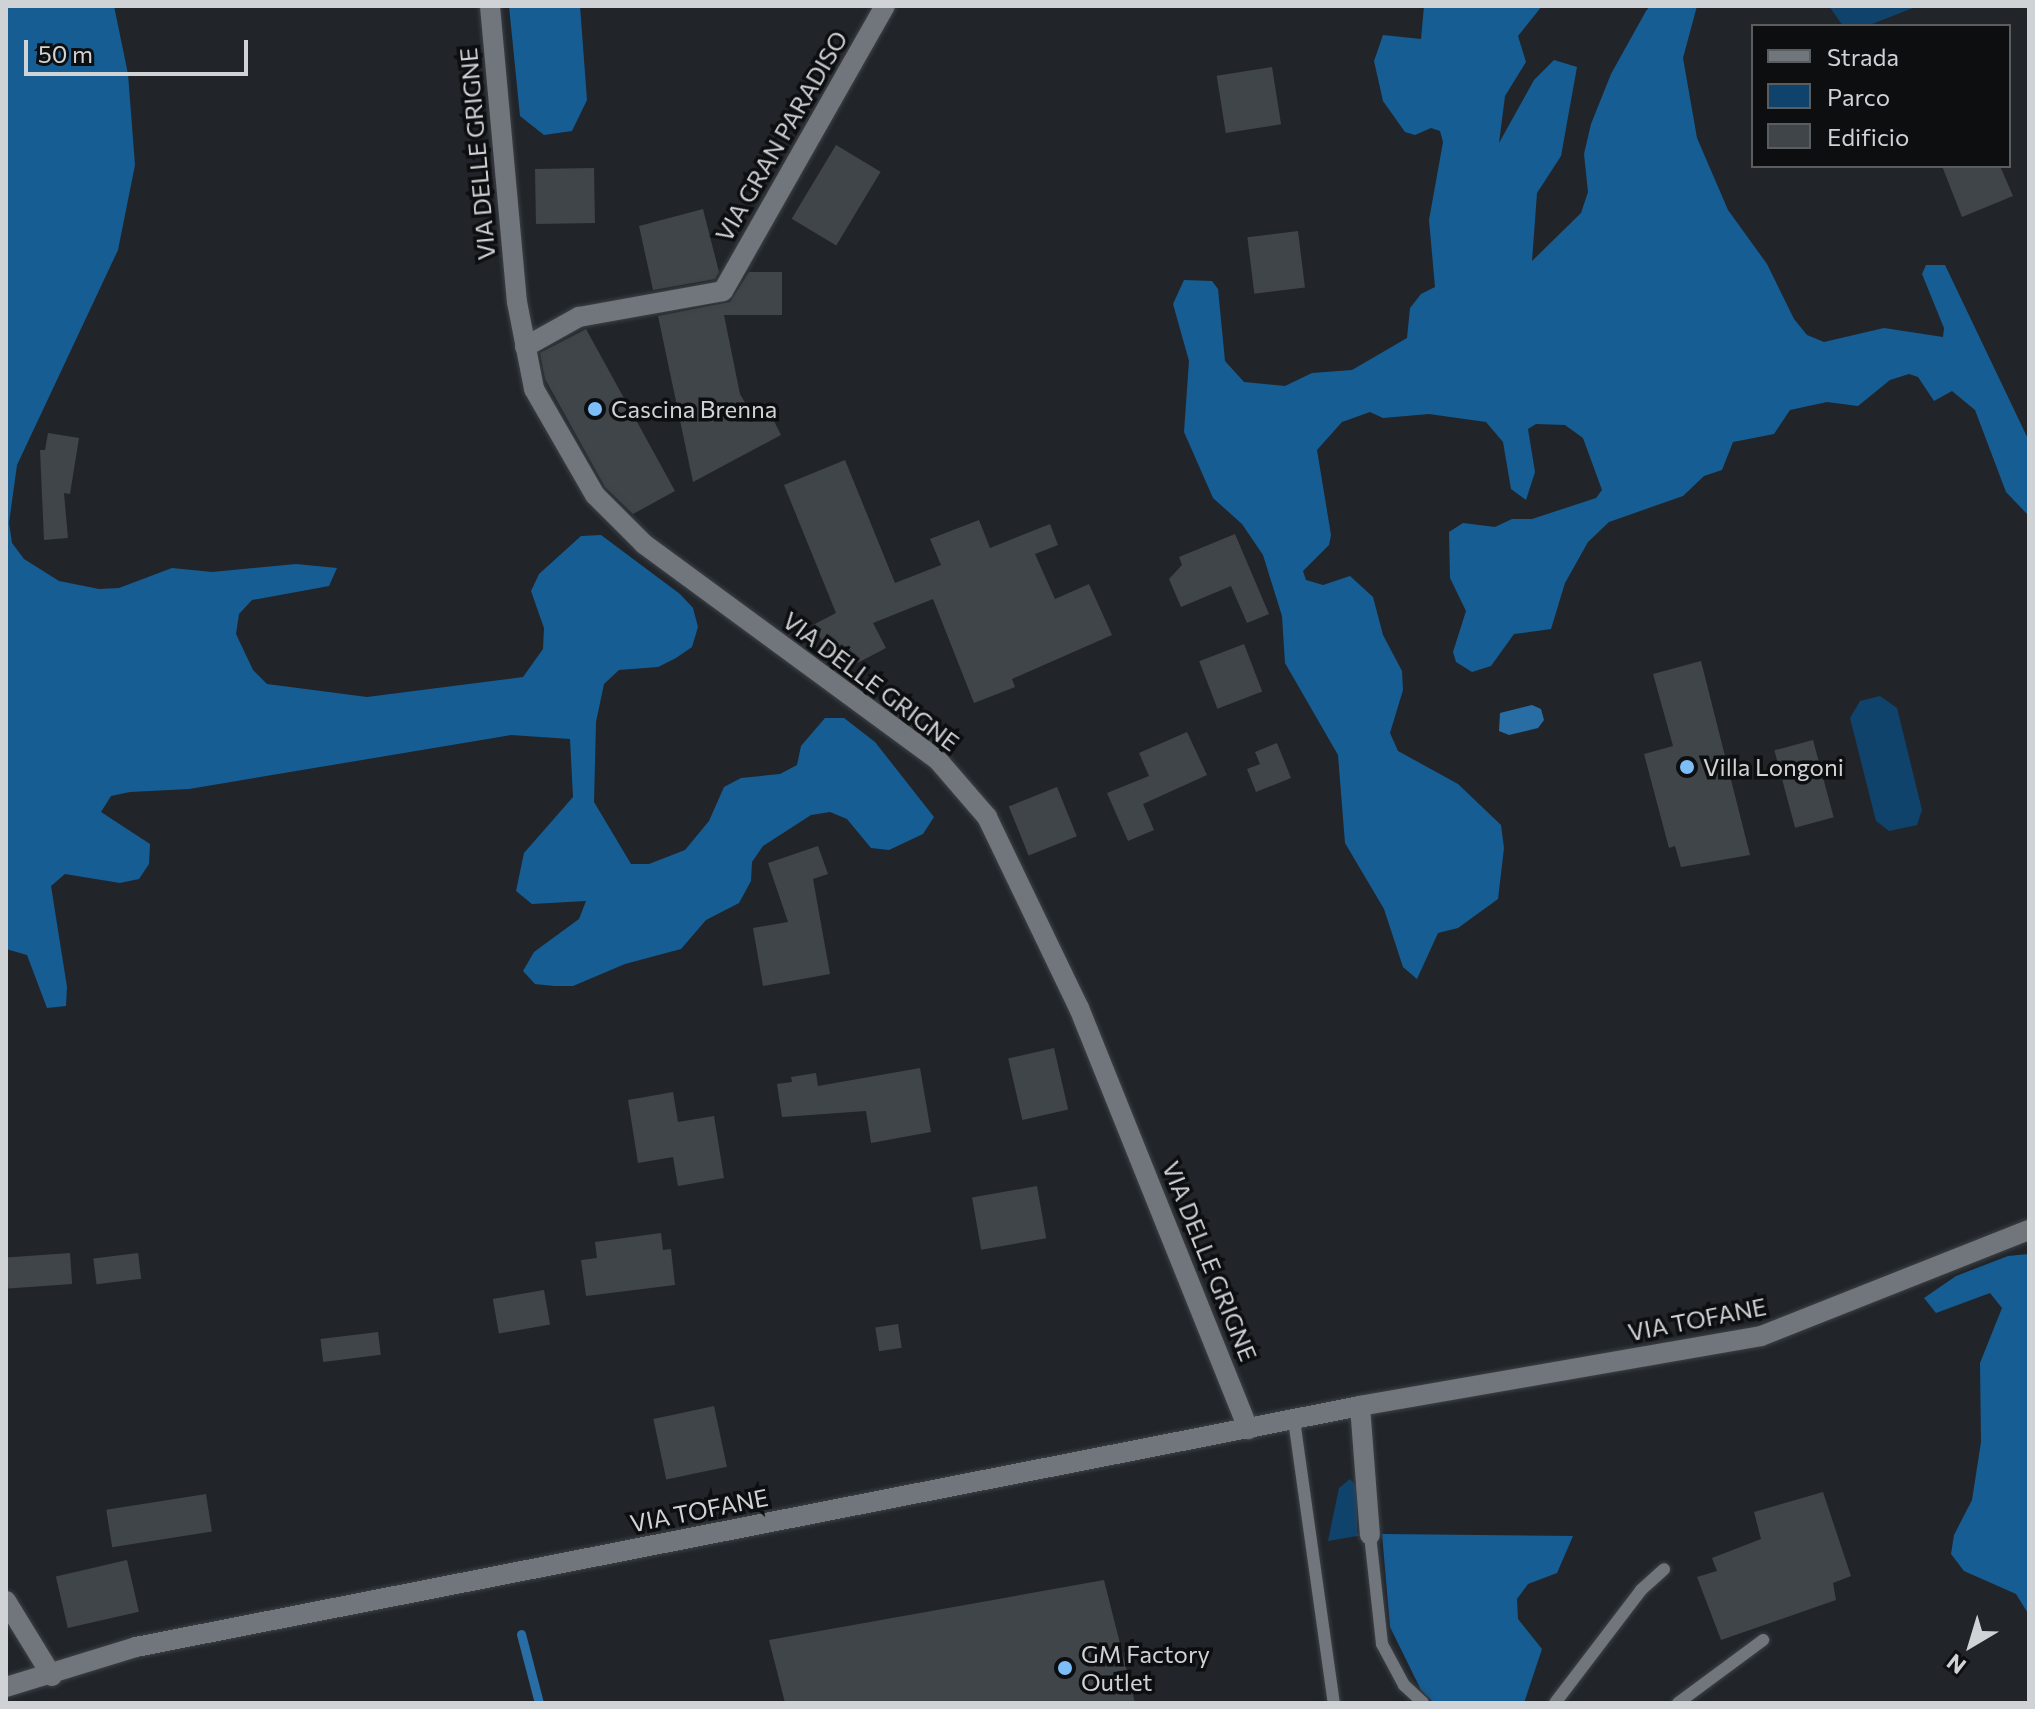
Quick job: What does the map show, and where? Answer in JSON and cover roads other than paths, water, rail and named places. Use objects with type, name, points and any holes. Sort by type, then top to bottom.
[{"type":"street","name":"VIA DELLE GRIGNE","points":[[490,6],[496,106],[525,347],[534,389],[595,495],[644,544],[937,759],[987,817],[1079,1008],[1248,1429]]},
{"type":"street","name":"VIA GRAN PARADISO","points":[[525,347],[579,317],[723,291],[885,6]]},
{"type":"street","name":"VIA TOFANE","points":[[6,1687],[52,1676],[136,1647],[1360,1406],[1761,1336],[2029,1230]]},
{"type":"street","points":[[1360,1406],[1370,1535]]},
{"type":"street","points":[[6,1601],[52,1676]]},
{"type":"lane","points":[[1294,1420],[1334,1703]]},
{"type":"lane","points":[[1370,1535],[1382,1644],[1404,1685],[1423,1703]]},
{"type":"lane","points":[[1555,1703],[1641,1590],[1664,1569]]},
{"type":"lane","points":[[1678,1703],[1763,1640]]},
{"type":"waterway","points":[[521,1634],[539,1703]]},
{"type":"place","name":"Cascina Brenna","points":[[595,409]]},
{"type":"place","name":"Villa Longoni","points":[[1687,767]]},
{"type":"place","name":"GM Factory Outlet","points":[[1065,1668]]}]
